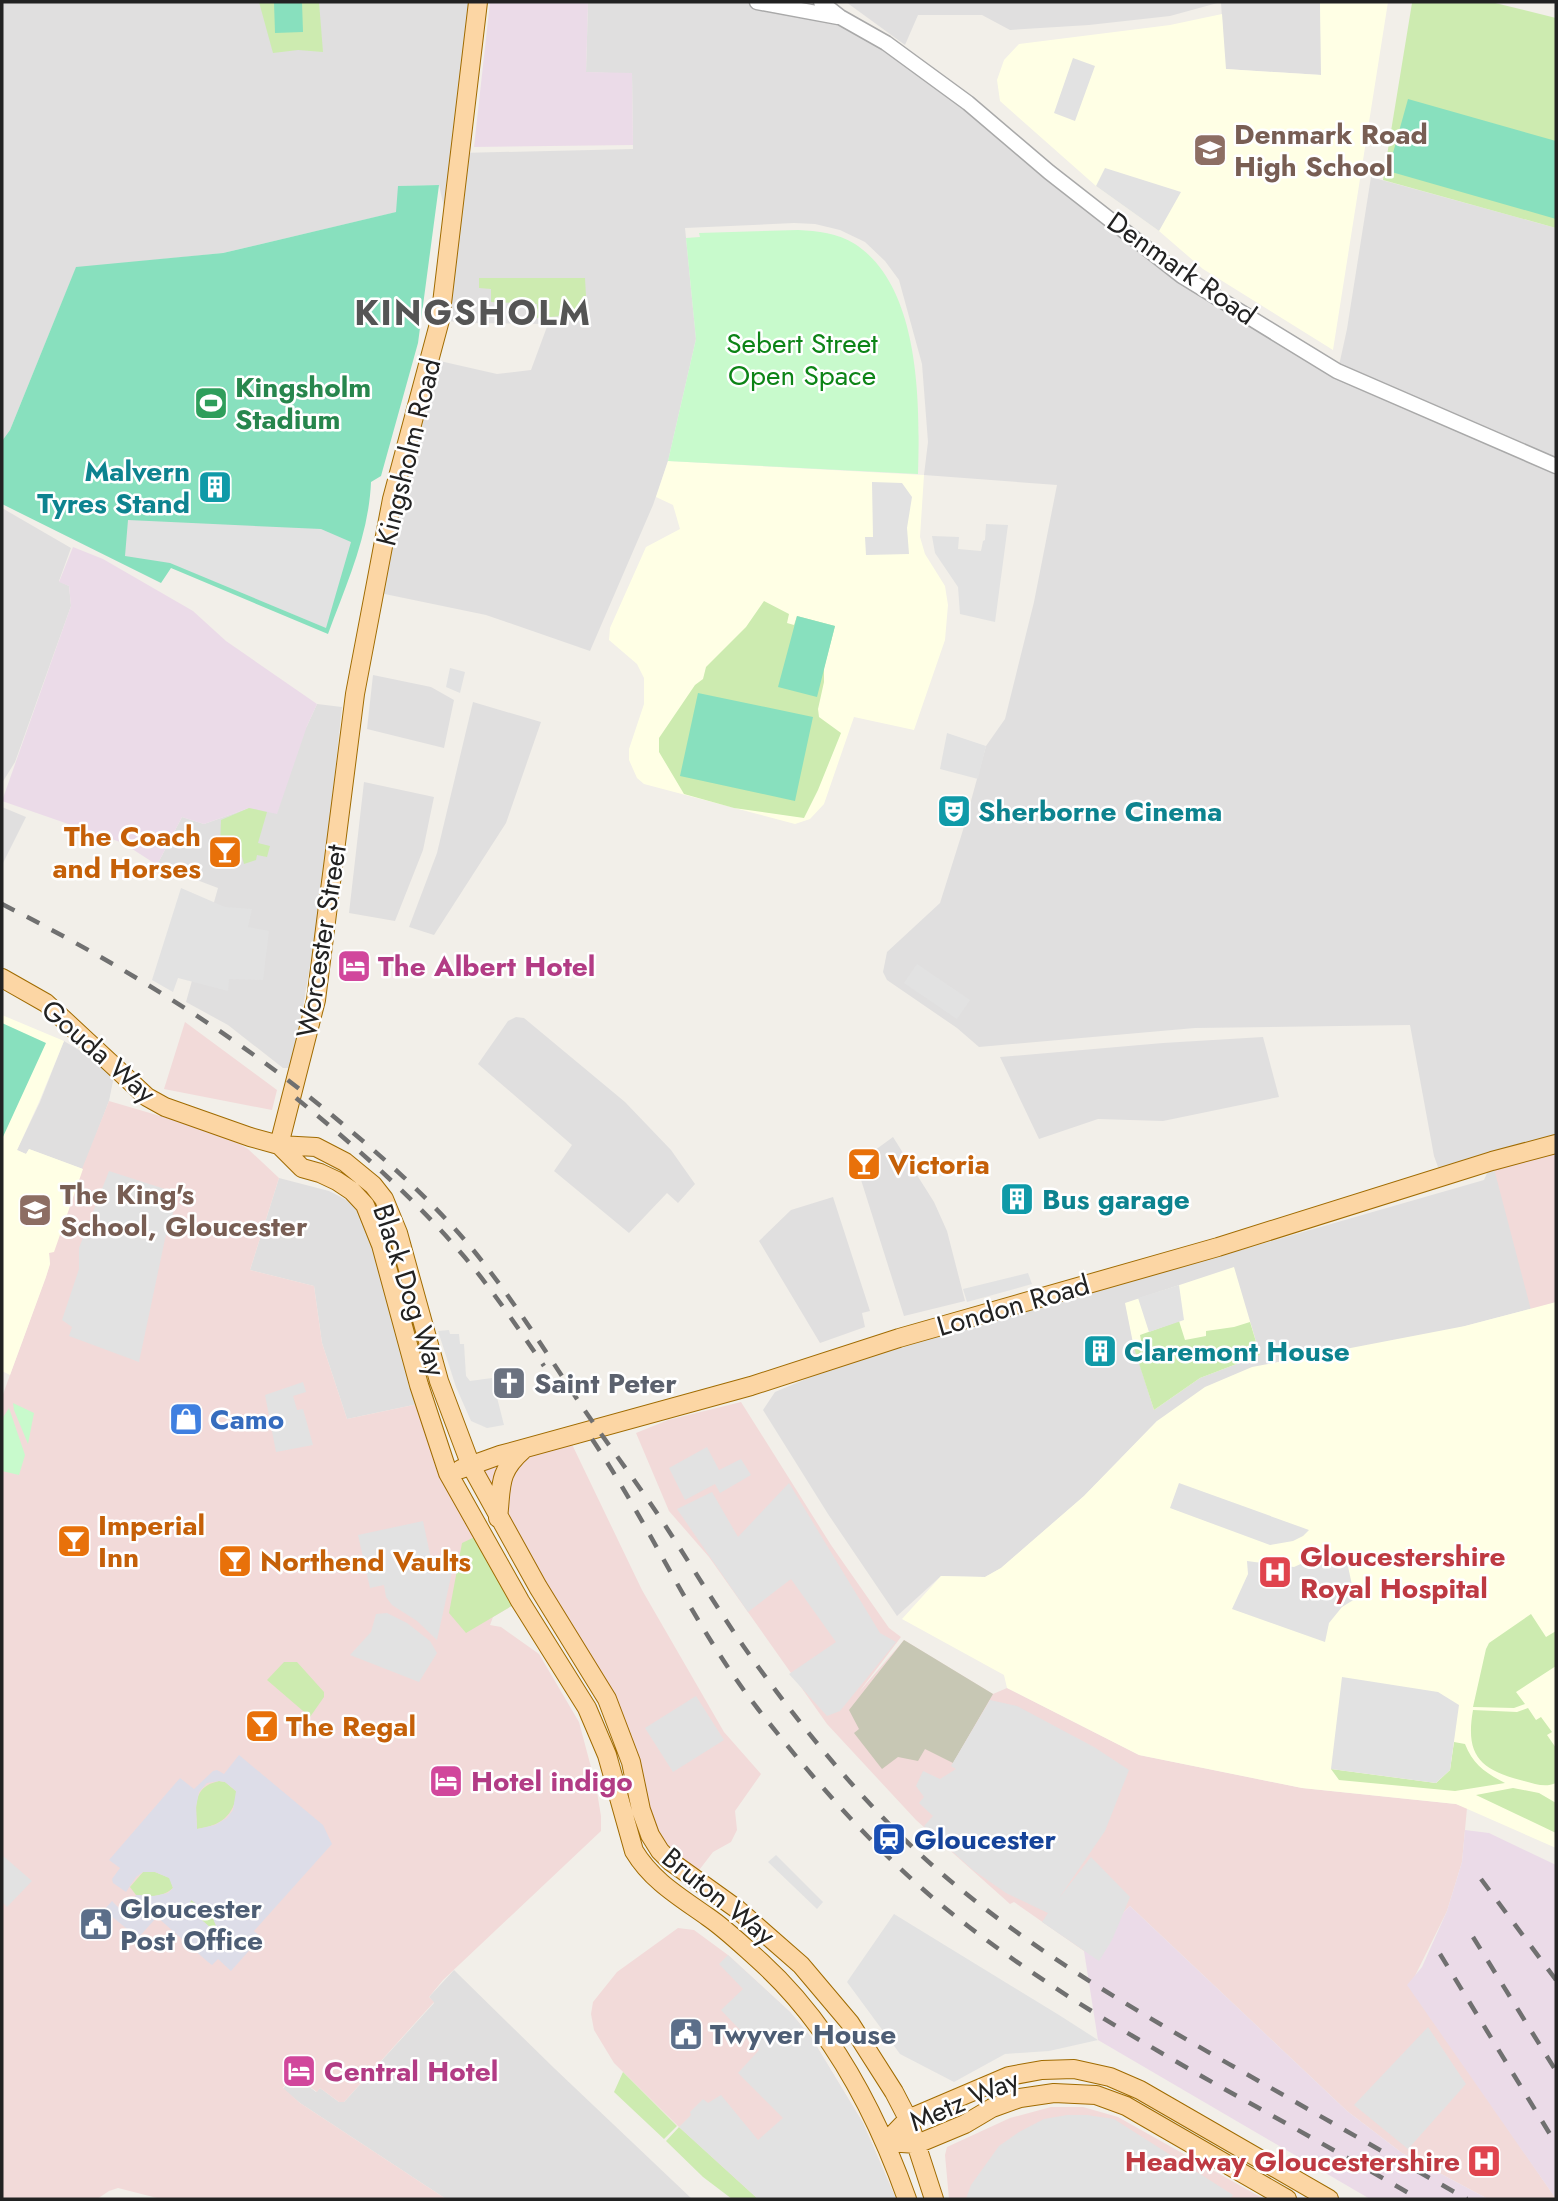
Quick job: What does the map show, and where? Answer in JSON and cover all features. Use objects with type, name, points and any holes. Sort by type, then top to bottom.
[{"type":"main road","name":"Kingsholm Road","points":[[350,734],[355,694],[392,499],[440,320],[478,2]]},
{"type":"main road","name":"Worcester Street","points":[[279,1145],[316,1000],[350,734]]},
{"type":"main road","name":"Gouda Way","points":[[2,978],[46,1003],[147,1097],[165,1107],[279,1145]]},
{"type":"main road","name":"London Road","points":[[448,1473],[525,1448],[751,1386],[899,1338],[1218,1247],[1492,1161],[1556,1144]]},
{"type":"main road","name":"Black Dog Way","points":[[279,1145],[316,1147],[345,1162],[373,1185],[384,1199],[398,1233],[439,1381],[471,1466]]},
{"type":"main road","name":"Black Dog Way","points":[[279,1145],[302,1168],[320,1172],[337,1181],[352,1191],[365,1205],[382,1245],[419,1385],[448,1473]]},
{"type":"main road","points":[[498,1518],[502,1474],[525,1448]]},
{"type":"main road","name":"Bruton Way","points":[[471,1466],[498,1518],[607,1699],[631,1762],[641,1810],[650,1835],[660,1851],[737,1909],[801,1965],[850,2023],[908,2119],[934,2199]]},
{"type":"main road","name":"Bruton Way","points":[[448,1473],[520,1601],[587,1708],[607,1755],[626,1830],[641,1863],[668,1890],[709,1917],[796,1997],[849,2074],[886,2142],[907,2199]]},
{"type":"main road","name":"Metz Way","points":[[886,2142],[908,2119],[1009,2076],[1042,2070],[1074,2069],[1110,2077],[1140,2090],[1329,2199]]},
{"type":"main road","name":"Metz Way","points":[[886,2142],[917,2144],[965,2124],[992,2108],[1020,2098],[1054,2093],[1096,2095],[1126,2106],[1287,2199]]},
{"type":"street","name":"Denmark Road","points":[[757,2],[840,17]]},
{"type":"street","name":"Denmark Road","points":[[821,2],[840,17],[886,43],[968,103],[1049,172],[1182,276],[1337,371],[1556,466]]},
{"type":"shaded area","points":[[2,2],[478,2],[460,153],[633,149],[632,74],[586,72],[588,2],[757,2],[860,28],[1182,276],[1338,370],[1371,177],[1556,228],[1556,1302],[1465,1326],[1157,1421],[1084,1496],[1001,1568],[985,1577],[941,1576],[897,1616],[828,1514],[763,1410],[775,1392],[837,1366],[1484,1180],[1492,1162],[1442,1178],[1434,1156],[1410,1025],[1195,1028],[979,1047],[957,1028],[887,980],[883,972],[887,952],[940,903],[986,746],[1005,719],[1034,602],[1057,485],[924,475],[928,442],[922,364],[899,280],[885,261],[865,242],[840,230],[815,224],[685,228],[696,339],[668,461],[653,505],[590,651],[486,615],[375,592],[431,359],[497,374],[531,370],[548,324],[440,320],[450,235],[439,185],[399,186],[397,212],[223,253],[76,268],[10,430],[2,441]]},
{"type":"shaded area","points":[[490,2],[588,2],[586,72],[632,73],[633,145],[474,147]]},
{"type":"shaded area","points":[[846,2],[1221,2],[1170,16],[1010,30],[982,15],[918,15],[905,45]]},
{"type":"shaded area","points":[[1221,2],[1320,2],[1322,75],[1225,69]]},
{"type":"shaded area","name":"Denmark Road High School","points":[[1320,2],[1388,2],[1333,350],[1203,269],[1159,231],[1096,186],[1000,101],[997,80],[1004,60],[1019,44],[1170,25],[1222,14],[1226,69],[1321,75]]},
{"type":"shaded area","points":[[1073,58],[1095,66],[1075,121],[1054,113]]},
{"type":"shaded area","points":[[1105,168],[1181,192],[1159,231],[1096,186]]},
{"type":"shaded area","points":[[668,461],[924,475],[920,537],[925,554],[945,586],[948,605],[945,640],[914,730],[854,717],[824,804],[810,819],[795,824],[644,784],[637,778],[629,760],[629,749],[644,704],[644,678],[637,664],[609,640],[610,628],[646,547],[680,529],[673,505],[656,497]]},
{"type":"shaded area","points":[[872,482],[902,483],[912,497],[907,528],[909,554],[866,555],[865,537],[873,537]]},
{"type":"shaded area","points":[[2,508],[71,548],[59,581],[69,586],[71,606],[15,762],[2,783]]},
{"type":"shaded area","points":[[128,520],[321,529],[351,542],[326,628],[170,563],[125,556]]},
{"type":"shaded area","points":[[986,524],[1008,525],[995,622],[960,614],[958,587],[935,553],[932,536],[959,537],[958,549],[981,551]]},
{"type":"shaded area","points":[[73,547],[103,559],[193,611],[226,641],[317,704],[277,814],[249,808],[204,824],[182,817],[157,865],[123,843],[2,801],[71,606],[69,586],[59,582]]},
{"type":"shaded area","points":[[450,668],[465,672],[460,693],[446,687]]},
{"type":"shaded area","points":[[373,675],[431,687],[454,700],[444,748],[367,729]]},
{"type":"shaded area","points":[[473,702],[541,722],[506,823],[434,935],[409,927],[437,853]]},
{"type":"shaded area","points":[[317,704],[342,707],[322,894],[300,1025],[289,1068],[283,1068],[228,1025],[186,1002],[218,888],[157,865],[182,817],[204,824],[249,808],[307,726]]},
{"type":"shaded area","points":[[947,733],[986,746],[978,779],[940,769]]},
{"type":"shaded area","points":[[364,782],[434,797],[423,850],[395,921],[349,913]]},
{"type":"shaded area","points":[[2,807],[26,817],[2,865]]},
{"type":"shaded area","points":[[181,888],[225,907],[252,909],[248,927],[269,931],[263,980],[229,979],[228,991],[178,978],[173,992],[152,980]]},
{"type":"shaded area","points":[[917,964],[970,1000],[957,1019],[904,983]]},
{"type":"shaded area","name":"The King's School, Gloucester","points":[[2,1015],[64,1041],[17,1150],[26,1154],[29,1149],[83,1169],[54,1252],[49,1253],[50,1264],[46,1277],[10,1375],[2,1371]]},
{"type":"shaded area","points":[[516,1017],[524,1018],[625,1102],[671,1150],[695,1184],[678,1203],[667,1193],[629,1233],[554,1171],[572,1145],[478,1064],[508,1021]]},
{"type":"shaded area","points":[[185,1022],[277,1090],[272,1110],[164,1089]]},
{"type":"shaded area","points":[[1263,1037],[1279,1097],[1163,1121],[1098,1119],[1039,1139],[1000,1057],[1163,1043]]},
{"type":"shaded area","points":[[64,1041],[100,1063],[111,1074],[113,1081],[109,1101],[83,1169],[29,1149],[26,1154],[17,1150],[40,1102]]},
{"type":"shaded area","points":[[109,1101],[225,1135],[248,1149],[279,1178],[250,1270],[314,1286],[322,1343],[347,1419],[418,1404],[520,1601],[493,1617],[490,1625],[501,1627],[539,1654],[579,1722],[596,1786],[601,1831],[443,1980],[429,1997],[434,2002],[344,2102],[339,2102],[320,2088],[317,2092],[294,2075],[283,2088],[300,2103],[446,2199],[161,2199],[118,2188],[97,2199],[2,2199],[2,1397],[50,1264],[49,1252]]},
{"type":"shaded area","points":[[893,1137],[934,1202],[947,1231],[965,1301],[904,1316],[856,1164]]},
{"type":"shaded area","points":[[1556,1144],[1556,1302],[1531,1310],[1492,1161]]},
{"type":"shaded area","points":[[109,1171],[171,1191],[178,1197],[165,1239],[139,1362],[69,1336],[72,1327],[62,1320],[79,1269],[79,1248]]},
{"type":"shaded area","points":[[279,1178],[329,1191],[349,1201],[362,1215],[371,1233],[418,1404],[347,1419],[322,1343],[314,1286],[250,1270]]},
{"type":"shaded area","points":[[833,1197],[870,1311],[862,1313],[865,1327],[820,1343],[759,1241],[791,1210]]},
{"type":"shaded area","points":[[1234,1267],[1260,1355],[1200,1378],[1154,1410],[1133,1343],[1125,1303]]},
{"type":"shaded area","points":[[1028,1273],[1032,1284],[967,1302],[963,1289]]},
{"type":"shaded area","points":[[1179,1285],[1184,1320],[1149,1332],[1138,1298]]},
{"type":"shaded area","name":"Gloucestershire Royal Hospital","points":[[1556,1302],[1556,1848],[1456,1804],[1302,1788],[1139,1755],[1007,1688],[1004,1675],[902,1619],[941,1576],[985,1577],[1001,1568],[1084,1496],[1157,1421],[1205,1387],[1252,1367],[1465,1326]]},
{"type":"shaded area","points":[[449,1330],[450,1334],[459,1334],[460,1344],[464,1344],[466,1376],[470,1381],[492,1378],[504,1425],[487,1428],[471,1421],[456,1387],[438,1331]]},
{"type":"shaded area","points":[[303,1382],[306,1392],[293,1396],[297,1410],[303,1409],[313,1445],[276,1452],[265,1395]]},
{"type":"shaded area","points":[[741,1402],[831,1545],[889,1628],[901,1637],[859,1692],[904,1640],[993,1694],[1007,1688],[1139,1755],[1302,1788],[1456,1804],[1467,1808],[1462,1862],[1447,1911],[1410,1986],[1556,2199],[1488,2199],[1402,2153],[1347,2111],[1130,1906],[1084,1951],[1014,1902],[1010,1904],[916,1820],[827,1724],[709,1557],[669,1511],[636,1433],[668,1420]]},
{"type":"shaded area","points":[[568,1436],[642,1590],[724,1732],[761,1774],[735,1811],[737,1830],[731,1842],[713,1852],[693,1878],[660,1851],[607,1699],[471,1466]]},
{"type":"shaded area","points":[[707,1447],[719,1470],[741,1459],[751,1475],[720,1493],[715,1484],[685,1500],[669,1468]]},
{"type":"shaded area","points":[[789,1483],[880,1633],[896,1642],[840,1711],[827,1716],[789,1674],[836,1642],[791,1579],[748,1612],[677,1509],[712,1492],[738,1537]]},
{"type":"shaded area","points":[[1179,1483],[1309,1530],[1293,1541],[1270,1545],[1170,1508]]},
{"type":"shaded area","points":[[423,1521],[431,1559],[456,1554],[437,1640],[417,1621],[392,1605],[386,1597],[384,1585],[370,1588],[358,1535]]},
{"type":"shaded area","points":[[1327,1552],[1346,1557],[1355,1599],[1342,1607],[1329,1623],[1325,1642],[1232,1609],[1248,1574],[1247,1561],[1294,1567]]},
{"type":"shaded area","points":[[387,1613],[407,1623],[430,1641],[437,1653],[419,1682],[350,1655],[371,1632],[376,1614]]},
{"type":"shaded area","points":[[904,1640],[993,1694],[953,1763],[925,1749],[918,1761],[898,1757],[882,1769],[854,1733],[859,1729],[849,1710]]},
{"type":"shaded area","points":[[1342,1677],[1438,1692],[1459,1705],[1450,1770],[1436,1783],[1331,1769]]},
{"type":"shaded area","points":[[696,1696],[724,1740],[673,1772],[645,1728]]},
{"type":"shaded area","points":[[990,1700],[1017,1706],[1094,1747],[1129,1770],[1105,1831],[1059,1898],[1091,1857],[1130,1897],[1112,1940],[1099,1961],[1042,1922],[1048,1913],[1006,1893],[973,1870],[924,1826],[933,1816],[919,1803],[924,1797],[916,1786],[923,1771],[940,1779],[956,1769],[951,1766]]},
{"type":"shaded area","points":[[239,1755],[323,1825],[332,1844],[254,1931],[261,1937],[231,1971],[218,1959],[212,1965],[157,1917],[138,1938],[104,1910],[112,1901],[123,1912],[140,1912],[133,1902],[136,1895],[154,1896],[168,1893],[173,1888],[169,1878],[155,1872],[143,1872],[126,1892],[113,1883],[112,1879],[120,1868],[109,1860],[180,1778],[194,1789],[213,1771],[224,1774]],"holes":[[[225,1782],[236,1791],[233,1810],[227,1818],[215,1825],[197,1829],[196,1807],[199,1792],[207,1783]],[[191,1900],[212,1916],[220,1936],[197,1916],[197,1909],[190,1903]]]},
{"type":"shaded area","points":[[1465,1830],[1489,1833],[1556,1865],[1556,2199],[1407,1985],[1422,1967],[1447,1911],[1462,1862]]},
{"type":"shaded area","points":[[2,1855],[32,1881],[7,1907],[2,1902]]},
{"type":"shaded area","points":[[776,1855],[823,1902],[817,1909],[768,1862]]},
{"type":"shaded area","points":[[1130,1906],[1347,2111],[1402,2153],[1488,2199],[1370,2199],[1098,2040],[1084,1951]]},
{"type":"shaded area","points":[[894,1914],[1098,2040],[1049,2051],[1005,2054],[954,2082],[900,2054],[847,1982]]},
{"type":"shaded area","points":[[678,1928],[694,1930],[728,1955],[790,2012],[811,2037],[863,2123],[896,2199],[758,2199],[614,2063],[594,2030],[591,2014],[593,2002],[617,1972]]},
{"type":"shaded area","name":"Twyver House","points":[[728,1955],[790,2012],[811,2037],[863,2123],[896,2199],[758,2199],[679,2127],[703,2099],[708,2103],[721,2095],[758,2140],[783,2118],[738,2073],[759,2050],[721,2010],[743,1989],[719,1964]]},
{"type":"shaded area","points":[[454,1970],[692,2199],[446,2199],[283,2089],[294,2075],[316,2092],[320,2088],[339,2102],[344,2102],[434,2003],[429,1997]]},
{"type":"shaded area","points":[[1428,2027],[1466,2084],[1408,2149],[1354,2105]]},
{"type":"shaded area","points":[[1051,2107],[1083,2107],[1118,2117],[1264,2199],[949,2199],[945,2155],[947,2147],[1010,2118]]},
{"type":"shaded area","points":[[1067,2115],[1114,2119],[1233,2195],[1230,2199],[966,2199],[971,2185],[999,2146],[1044,2119]]},
{"type":"green space","points":[[259,2],[319,2],[323,52],[298,50],[273,53]]},
{"type":"green space","points":[[274,2],[302,2],[303,32],[275,33]]},
{"type":"green space","points":[[1491,2],[1556,18],[1556,228],[1383,180],[1412,3]]},
{"type":"green space","points":[[1408,99],[1556,141],[1556,219],[1388,171]]},
{"type":"green space","name":"Kingsholm Stadium","points":[[439,185],[418,343],[381,476],[371,482],[366,521],[356,560],[328,634],[171,568],[161,583],[2,504],[2,441],[10,430],[76,267],[223,253],[396,212],[398,186]]},
{"type":"green space","name":"Sebert Street Open Space","points":[[798,230],[827,233],[855,244],[877,263],[893,288],[912,349],[918,415],[918,474],[668,461],[696,339],[686,238],[700,237],[699,233]]},
{"type":"green space","points":[[479,278],[585,278],[587,314],[537,318],[537,304],[491,302],[491,289],[479,288]]},
{"type":"green space","points":[[764,601],[789,614],[787,623],[794,625],[797,616],[835,626],[824,668],[818,709],[819,717],[841,733],[804,818],[734,808],[684,794],[659,752],[659,738],[695,685],[703,679],[706,667],[746,627]]},
{"type":"green space","points":[[797,616],[835,626],[817,697],[778,687]]},
{"type":"green space","points":[[698,693],[813,717],[795,801],[680,776]]},
{"type":"green space","points":[[249,808],[267,812],[258,843],[270,846],[267,857],[257,855],[256,860],[244,864],[239,856],[240,849],[220,846],[221,820]]},
{"type":"green space","points":[[2,1023],[46,1043],[2,1139]]},
{"type":"green space","points":[[1179,1321],[1185,1340],[1206,1336],[1206,1331],[1250,1322],[1260,1355],[1200,1378],[1154,1410],[1134,1348],[1142,1345],[1140,1335]]},
{"type":"green space","points":[[13,1403],[34,1413],[28,1444],[14,1410]]},
{"type":"green space","points":[[9,1408],[25,1455],[19,1475],[2,1471],[2,1419]]},
{"type":"green space","points":[[481,1534],[520,1601],[466,1633],[449,1613],[462,1543]]},
{"type":"green space","points":[[1531,1614],[1546,1637],[1556,1631],[1556,1666],[1516,1692],[1525,1704],[1514,1708],[1473,1707],[1489,1643]]},
{"type":"green space","points":[[284,1662],[297,1662],[324,1692],[324,1697],[310,1717],[267,1680]]},
{"type":"green space","points":[[1528,1708],[1536,1720],[1541,1717],[1552,1732],[1547,1735],[1556,1748],[1556,1783],[1536,1784],[1496,1772],[1479,1759],[1474,1750],[1471,1739],[1473,1710],[1517,1712]]},
{"type":"green space","points":[[1454,1742],[1465,1744],[1481,1768],[1505,1783],[1455,1791],[1339,1780],[1331,1769],[1436,1783],[1450,1770]]},
{"type":"green space","points":[[219,1781],[225,1782],[237,1792],[233,1807],[219,1822],[197,1829],[197,1799],[204,1788]]},
{"type":"green space","points":[[1513,1788],[1539,1793],[1556,1803],[1556,1833],[1476,1795]]},
{"type":"green space","points":[[143,1872],[155,1872],[170,1878],[173,1888],[156,1896],[136,1895],[130,1887]]},
{"type":"green space","points":[[128,1899],[142,1911],[123,1912],[119,1906]]},
{"type":"green space","points":[[192,1899],[212,1916],[220,1936],[197,1916],[197,1909],[189,1903]]},
{"type":"green space","points":[[623,2072],[677,2126],[664,2139],[614,2092]]},
{"type":"green space","points":[[679,2127],[758,2199],[732,2199],[703,2177],[666,2141]]},
{"type":"railway","points":[[2,904],[136,978],[264,1062],[362,1140],[444,1217],[515,1305],[659,1516],[731,1628],[779,1695],[856,1789],[933,1865],[1009,1926],[1131,2007],[1467,2199]]},
{"type":"railway","points":[[296,1098],[382,1172],[443,1233],[484,1281],[544,1366]]},
{"type":"railway","points":[[592,1439],[692,1610],[758,1709],[866,1835],[914,1881],[1005,1954],[1075,2001],[1419,2199]]},
{"type":"railway","points":[[1481,1879],[1556,1980]]},
{"type":"railway","points":[[1473,1937],[1556,2071]]},
{"type":"railway","points":[[1440,1954],[1556,2144]]},
{"type":"place","name":"Denmark Road High School","points":[[1210,150]]},
{"type":"place","name":"Kingsholm Stadium","points":[[211,403]]},
{"type":"place","name":"Malvern Tyres Stand","points":[[215,487]]},
{"type":"place","name":"Sherborne Cinema","points":[[954,811]]},
{"type":"place","name":"The Coach and Horses","points":[[225,852]]},
{"type":"place","name":"The Albert Hotel","points":[[354,966]]},
{"type":"place","name":"Victoria","points":[[864,1164]]},
{"type":"place","name":"Bus garage","points":[[1017,1199]]},
{"type":"place","name":"The King's School, Gloucester","points":[[35,1210]]},
{"type":"place","name":"Claremont House","points":[[1100,1351]]},
{"type":"place","name":"Saint Peter","points":[[509,1383]]},
{"type":"place","name":"Camo","points":[[186,1419]]},
{"type":"place","name":"Imperial Inn","points":[[74,1541]]},
{"type":"place","name":"Northend Vaults","points":[[235,1561]]},
{"type":"place","name":"Gloucestershire Royal Hospital","points":[[1275,1572]]},
{"type":"place","name":"The Regal","points":[[262,1726]]},
{"type":"place","name":"Hotel indigo","points":[[446,1781]]},
{"type":"place","name":"Gloucester","points":[[889,1839]]},
{"type":"place","name":"Gloucester Post Office","points":[[96,1924]]},
{"type":"place","name":"Twyver House","points":[[686,2034]]},
{"type":"place","name":"Central Hotel","points":[[299,2071]]},
{"type":"place","name":"Headway Gloucestershire","points":[[1484,2161]]},
{"type":"district","name":"KINGSHOLM","points":[[473,313]]}]
